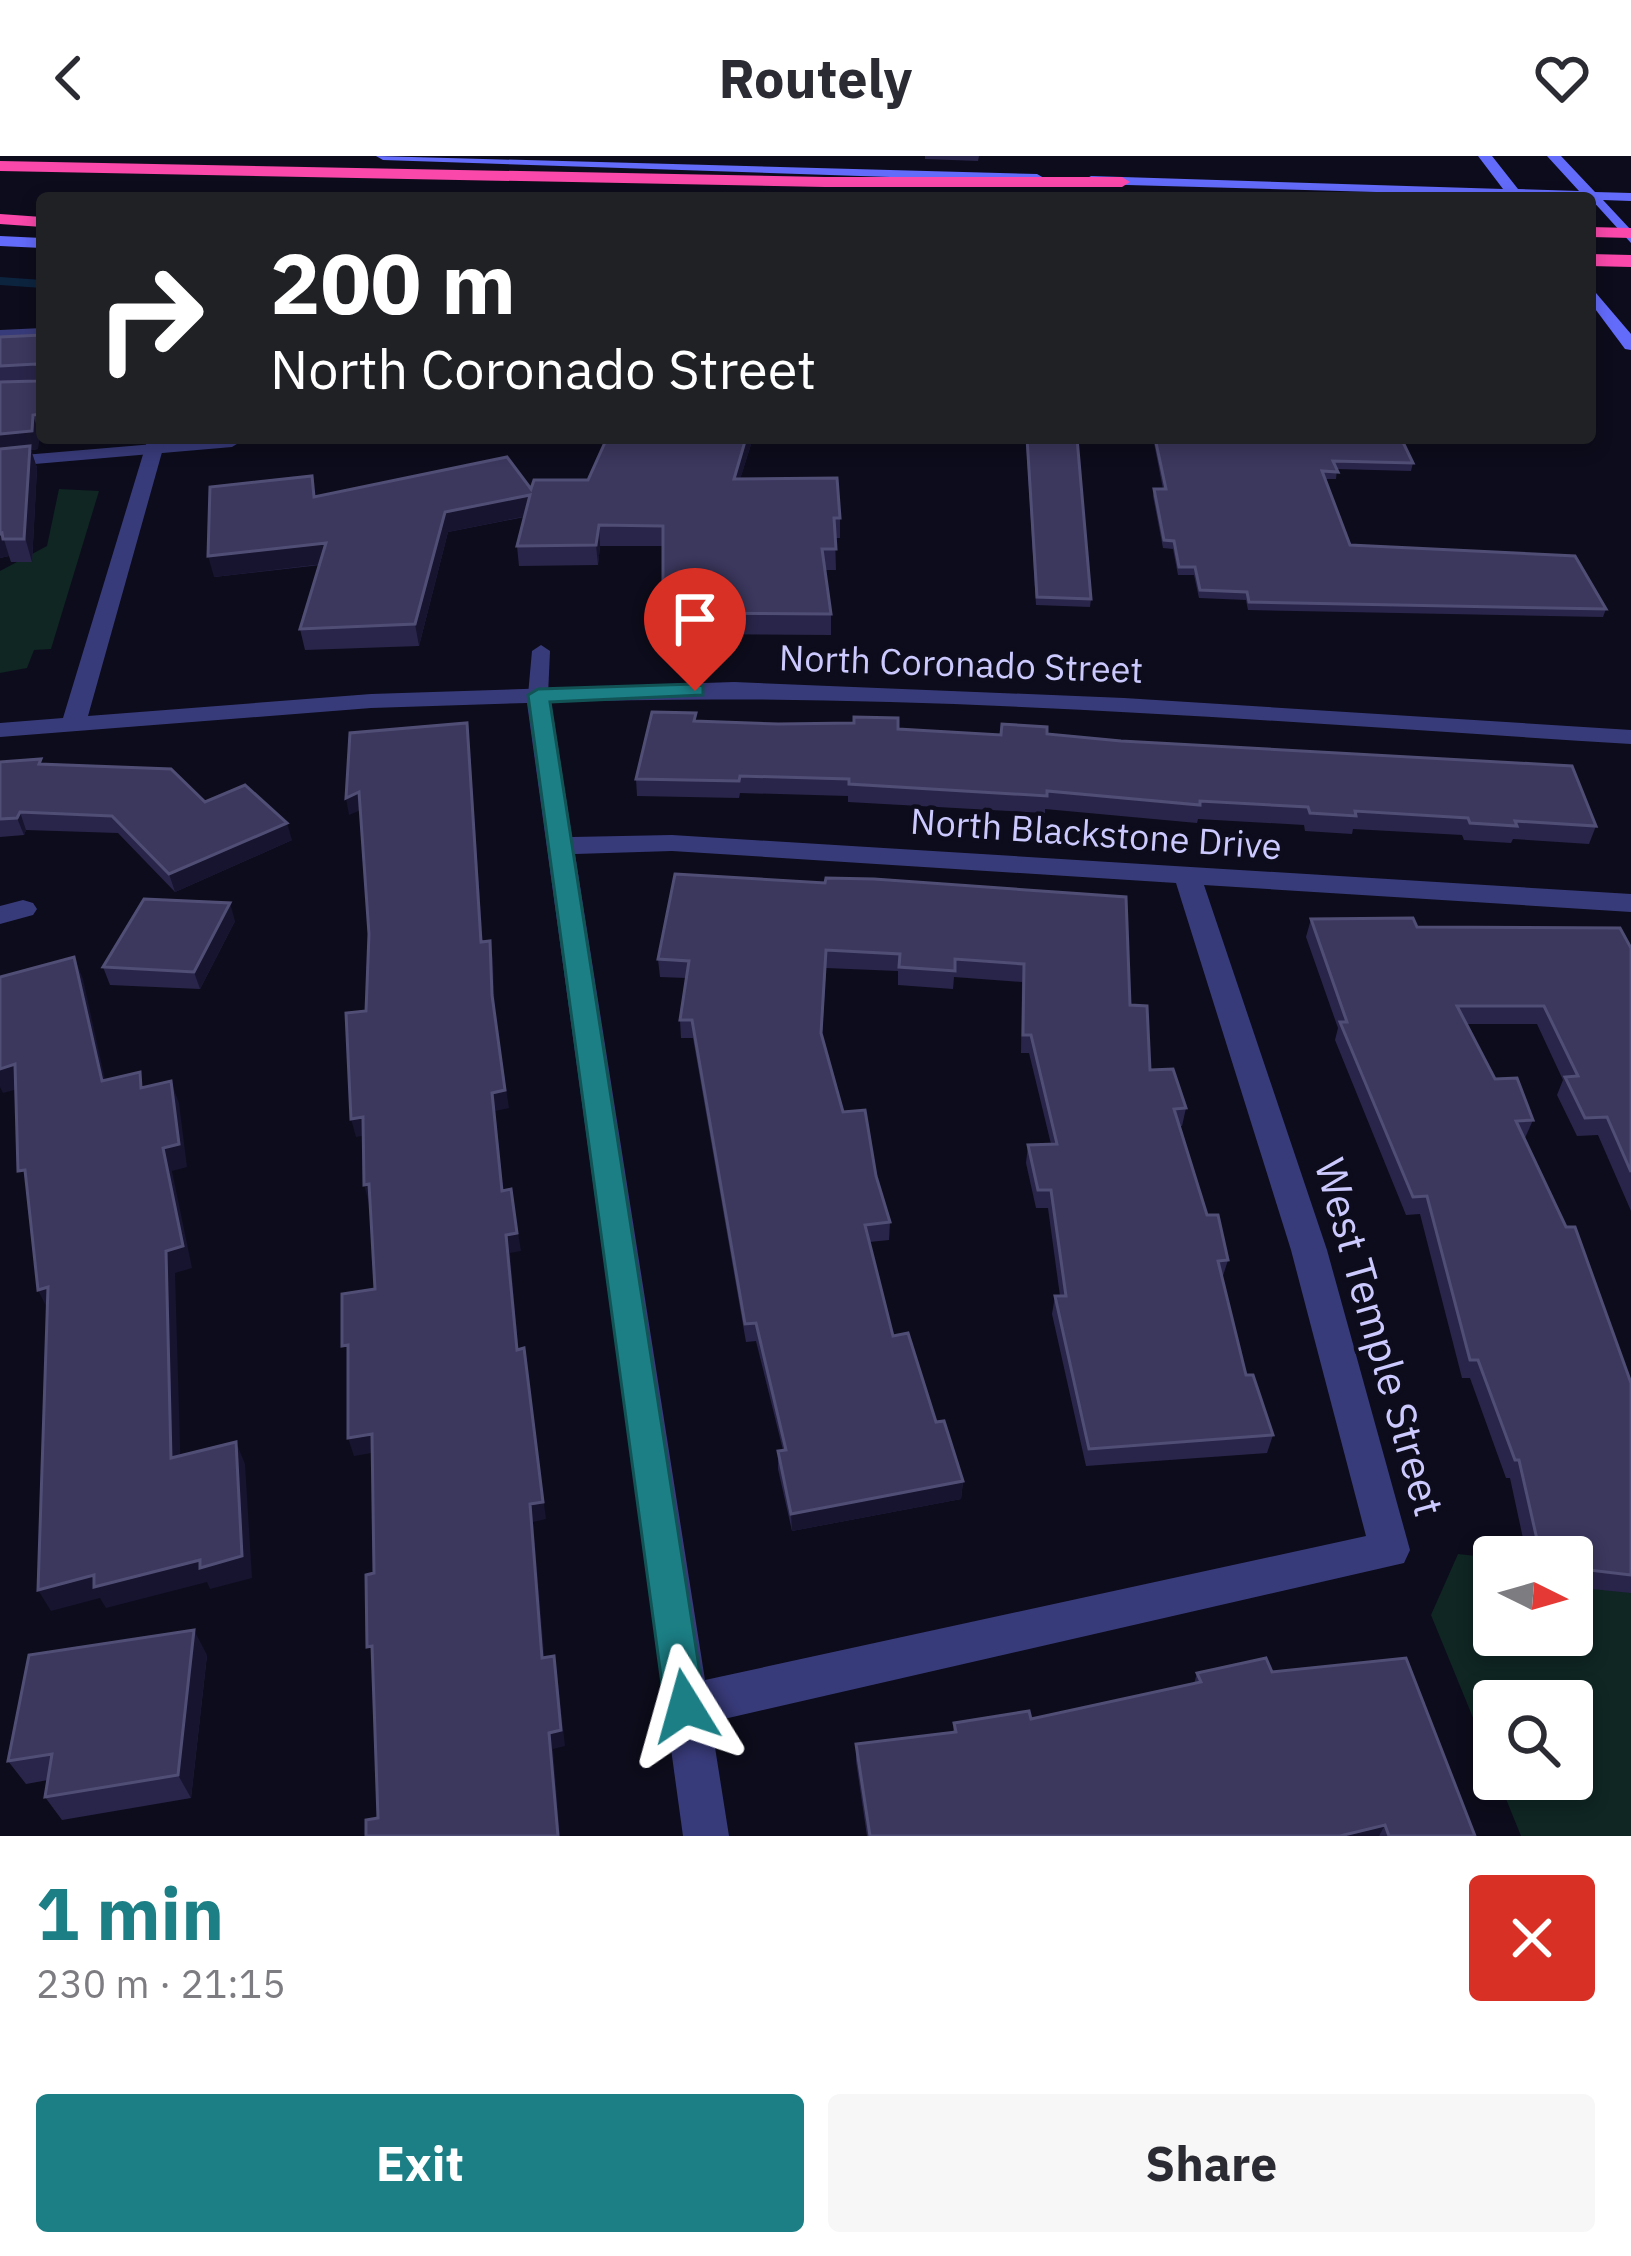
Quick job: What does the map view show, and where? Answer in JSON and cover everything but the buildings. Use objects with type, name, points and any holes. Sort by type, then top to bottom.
[{"type":"highway","points":[[0,166],[802,182],[1122,182]]},
{"type":"highway","points":[[0,180],[242,190]]},
{"type":"highway","points":[[0,202],[36,204]]},
{"type":"highway","points":[[0,219],[36,222]]},
{"type":"highway","points":[[1596,233],[1631,236]]},
{"type":"highway","points":[[1596,260],[1631,261]]},
{"type":"main road","points":[[382,156],[1404,192]]},
{"type":"main road","points":[[1486,156],[1514,192]]},
{"type":"main road","points":[[1554,156],[1588,192]]},
{"type":"main road","points":[[1596,196],[1631,197]]},
{"type":"main road","points":[[1596,201],[1631,236]]},
{"type":"main road","points":[[0,241],[36,243]]},
{"type":"main road","points":[[1597,297],[1631,345]]},
{"type":"street","points":[[74,723],[155,444]]},
{"type":"street","name":"North Coronado Street","points":[[0,730],[371,701],[734,689],[886,693],[1631,737]]},
{"type":"street","points":[[538,695],[706,1836]]},
{"type":"street","name":"North Blackstone Drive","points":[[557,846],[672,843],[1631,903]]},
{"type":"street","name":"West Temple Street","points":[[685,1706],[1390,1550],[1309,1250],[1186,875]]},
{"type":"lane","points":[[0,334],[36,332]]},
{"type":"lane","points":[[0,462],[147,444]]},
{"type":"lane","points":[[538,695],[541,651]]},
{"type":"green space","points":[[59,489],[99,491],[51,649],[34,650],[27,668],[0,673],[0,571],[47,546]]},
{"type":"green space","points":[[1458,1554],[1473,1556],[1473,1656],[1593,1656],[1593,1569],[1631,1574],[1631,1836],[1521,1836],[1506,1800],[1593,1800],[1593,1680],[1473,1680],[1473,1718],[1431,1615]]},
{"type":"waterway","points":[[0,281],[36,284]]},
{"type":"route","points":[[685,1706],[538,695],[695,691]]}]
